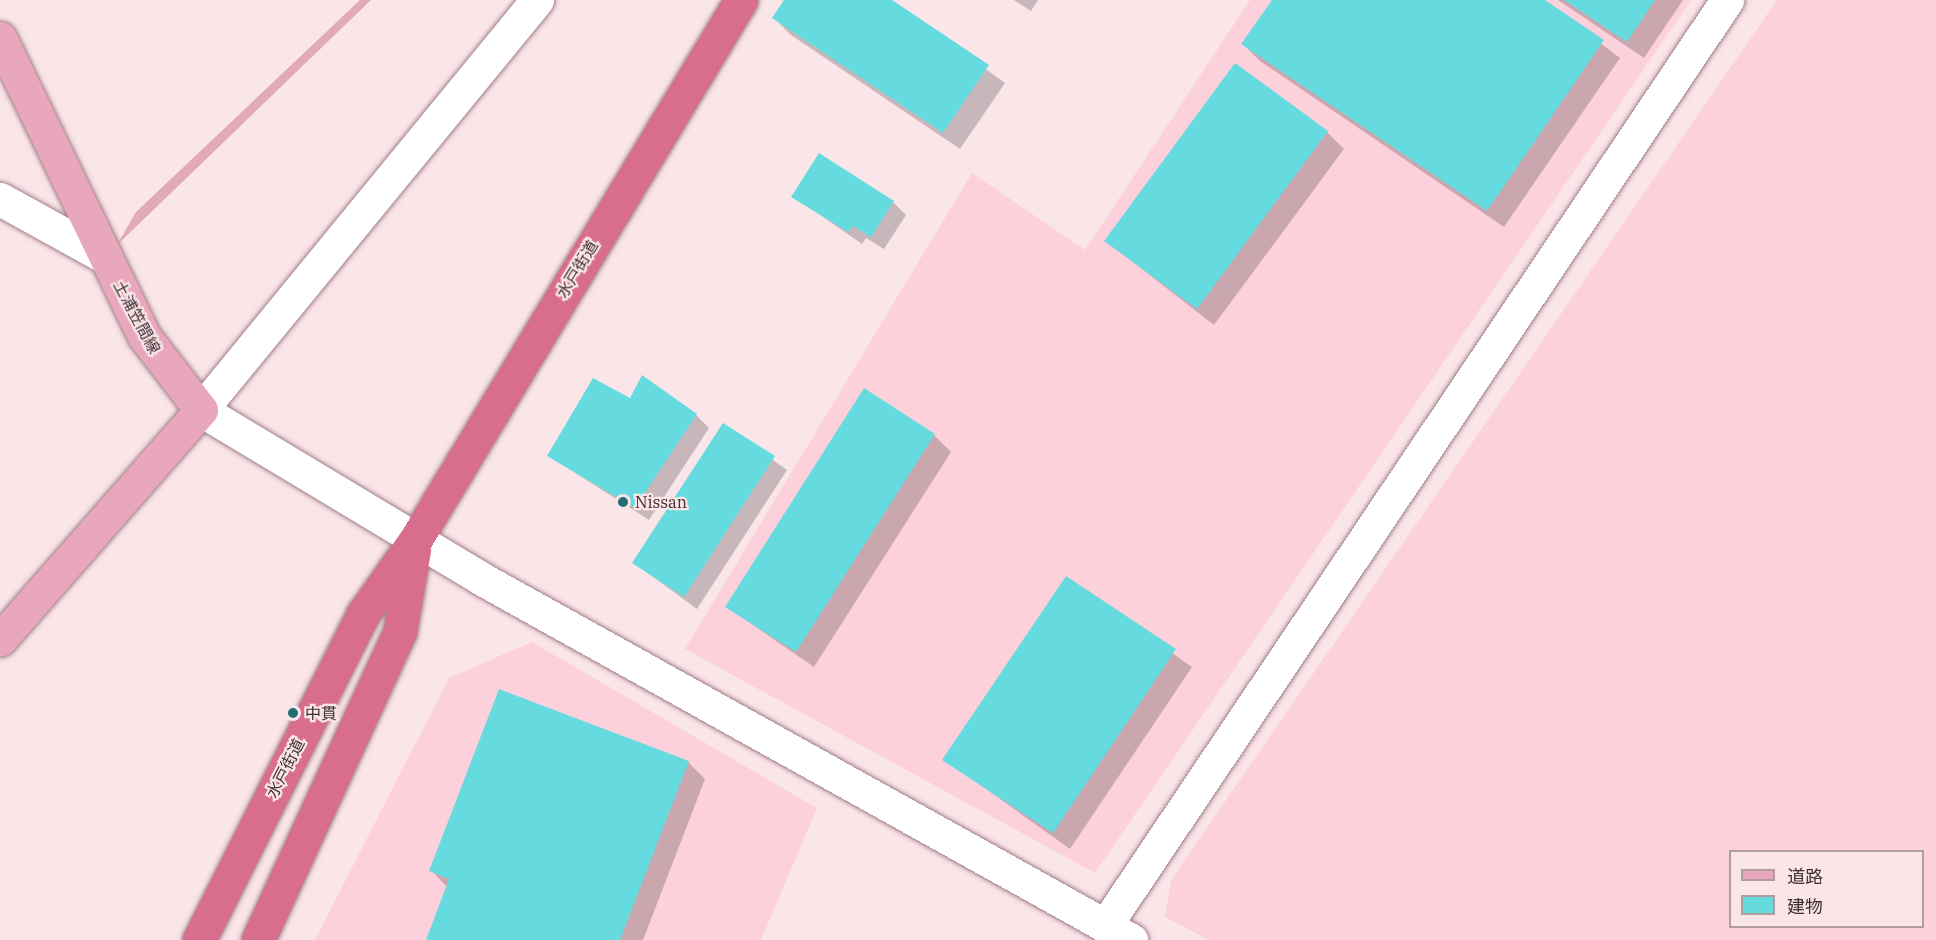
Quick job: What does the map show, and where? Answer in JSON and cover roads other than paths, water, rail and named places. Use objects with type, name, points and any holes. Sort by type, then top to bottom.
[{"type":"highway","name":"水戸街道","points":[[199,940],[363,614],[416,539],[741,0]]},
{"type":"highway","name":"水戸街道","points":[[258,940],[400,631],[416,539]]},
{"type":"main road","name":"土浦笠間線","points":[[0,38],[144,336],[201,410]]},
{"type":"main road","points":[[0,640],[201,410]]},
{"type":"street","points":[[537,0],[201,410],[416,539],[1118,933],[1727,0]]},
{"type":"street","points":[[0,199],[105,257]]},
{"type":"place","name":"Nissan","points":[[623,502]]},
{"type":"place","name":"中貫","points":[[293,713]]}]
